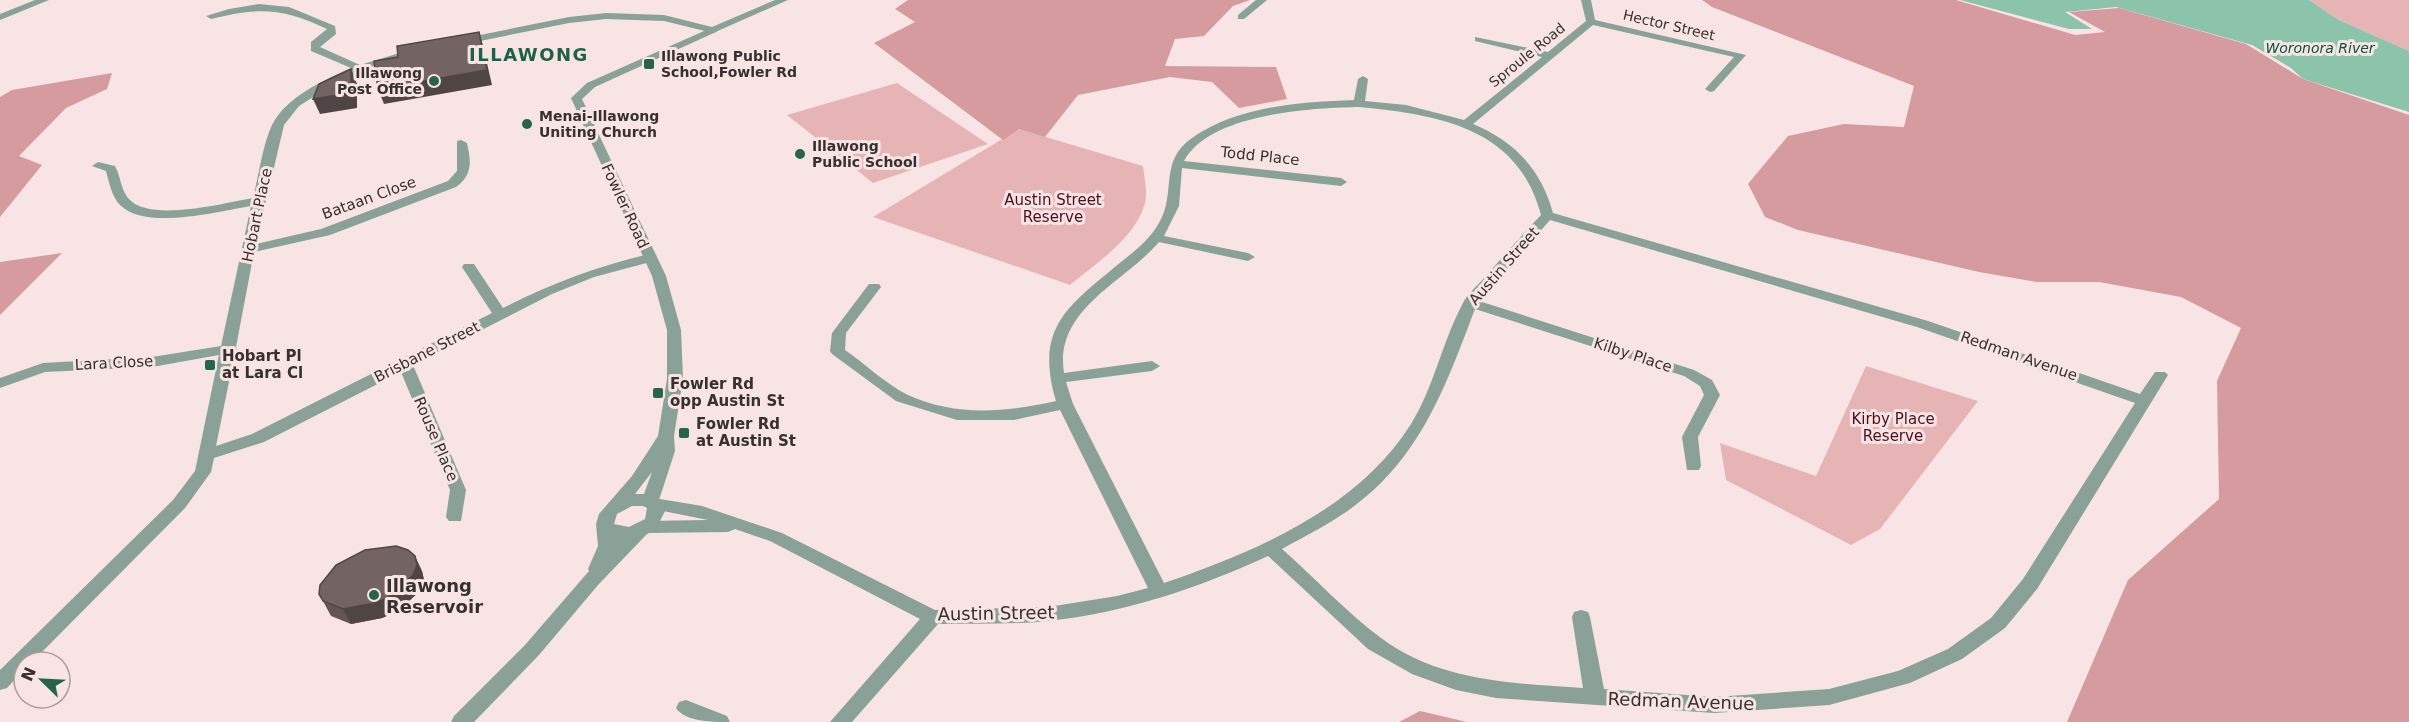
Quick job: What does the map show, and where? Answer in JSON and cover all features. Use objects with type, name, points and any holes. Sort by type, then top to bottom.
[{"type":"street","points":[[0,17],[23,11],[44,0]]},
{"type":"street","name":"Fowler Road","points":[[643,529],[657,515],[652,502],[667,451],[666,436],[675,379],[674,330],[666,294],[576,98],[583,90],[596,82],[783,0]]},
{"type":"street","points":[[1241,17],[1262,0]]},
{"type":"street","points":[[1586,0],[1591,22]]},
{"type":"street","points":[[211,16],[256,6],[286,9],[332,28],[332,32],[315,44],[315,49],[359,68]]},
{"type":"street","points":[[452,43],[569,20],[606,16],[664,18],[713,30]]},
{"type":"street","name":"Hector Street","points":[[1591,22],[1741,55],[1710,89]]},
{"type":"street","name":"Sproule Road","points":[[1465,125],[1591,22]]},
{"type":"street","points":[[1479,39],[1548,56]]},
{"type":"street","name":"Hobart Place","points":[[0,682],[178,504],[203,472],[230,349],[258,201],[275,132],[283,118],[311,93],[359,68],[431,48]]},
{"type":"street","points":[[1359,103],[1363,79]]},
{"type":"street","name":"Austin Street","points":[[615,507],[636,500],[652,502],[702,512],[776,537],[933,617],[1047,614],[1117,603],[1159,592],[1216,572],[1270,548],[1341,507],[1383,470],[1418,426],[1441,378],[1470,303],[1548,215],[1537,182],[1515,154],[1465,125],[1410,110],[1359,103],[1298,106],[1251,115],[1213,130],[1196,141],[1176,164]]},
{"type":"street","name":"Bataan Close","points":[[250,249],[325,232],[452,184],[464,175],[461,143]]},
{"type":"street","points":[[1159,592],[1065,404],[1058,378],[1056,352],[1072,314],[1090,295],[1156,238],[1168,219],[1174,200],[1172,184],[1176,164]]},
{"type":"street","name":"Todd Place","points":[[1176,164],[1341,182]]},
{"type":"street","points":[[98,166],[111,169],[124,203],[139,212],[159,214],[258,201]]},
{"type":"street","name":"Redman Avenue","points":[[1548,215],[1936,328],[2037,360],[2144,401]]},
{"type":"street","points":[[1156,238],[1248,257]]},
{"type":"street","name":"Brisbane Street","points":[[208,454],[258,438],[500,314],[574,279],[649,258]]},
{"type":"street","points":[[469,267],[500,314]]},
{"type":"street","points":[[874,287],[839,333],[837,351],[902,398],[957,415],[1014,415],[1065,404]]},
{"type":"street","name":"Kilby Place","points":[[1470,303],[1689,373],[1707,383],[1712,395],[1689,437],[1693,466]]},
{"type":"street","name":"Lara Close","points":[[0,383],[43,368],[152,362],[230,349]]},
{"type":"street","name":"Rouse Place","points":[[405,364],[458,490],[455,517]]},
{"type":"street","points":[[1058,378],[1152,366]]},
{"type":"street","name":"Redman Avenue","points":[[1270,548],[1375,644],[1419,669],[1456,682],[1496,690],[1714,705],[1829,697],[1904,678],[1955,654],[1998,623],[2030,584],[2160,375]]},
{"type":"street","name":"Fowler Road","points":[[606,527],[605,519],[638,480],[666,436]]},
{"type":"street","points":[[592,580],[607,547],[609,534],[606,527]]},
{"type":"street","name":"Austin Street","points":[[606,527],[619,534],[643,529],[743,527]]},
{"type":"street","points":[[461,722],[532,650],[592,580],[643,529]]},
{"type":"street","points":[[840,722],[933,617]]},
{"type":"street","points":[[1581,617],[1595,697]]},
{"type":"street","points":[[686,708],[720,722]]},
{"type":"green space","points":[[2309,0],[2409,0],[2409,51],[2339,20]]},
{"type":"green space","points":[[897,83],[988,144],[873,183],[787,115]]},
{"type":"green space","name":"Austin Street Reserve","points":[[1019,129],[1143,166],[1146,199],[1140,216],[1114,249],[1070,285],[873,217]]},
{"type":"green space","name":"Kirby Place Reserve","points":[[1866,366],[1978,401],[1880,529],[1851,545],[1726,480],[1720,443],[1816,476]]},
{"type":"shaded area","points":[[908,0],[1250,0],[1233,6],[1204,36],[1175,39],[1165,66],[1276,67],[1287,99],[1239,108],[1212,82],[1170,77],[1078,95],[1045,137],[1019,129],[1003,140],[874,43],[915,22],[895,9]]},
{"type":"shaded area","points":[[1702,0],[1956,0],[2075,35],[2105,32],[2069,12],[2119,8],[2246,44],[2303,79],[2409,115],[2409,722],[2067,722],[2128,580],[2219,499],[2217,381],[2241,328],[2181,297],[2099,282],[2037,282],[1979,272],[1798,230],[1765,217],[1748,184],[1788,136],[1844,124],[1904,127],[1914,86],[1712,7]]},
{"type":"shaded area","points":[[112,73],[107,89],[66,108],[19,156],[42,165],[0,217],[0,97],[12,90]]},
{"type":"shaded area","points":[[62,253],[0,315],[0,262]]},
{"type":"shaded area","points":[[1420,711],[1467,722],[1399,722]]},
{"type":"water","name":"Woronora River","points":[[1960,0],[2309,0],[2339,20],[2409,51],[2409,112],[2303,79],[2291,68],[2252,45],[2116,7],[2065,12],[2092,29],[2069,29]]},
{"type":"building","points":[[479,32],[487,70],[378,89],[374,61],[398,57],[397,46]]},
{"type":"building","points":[[351,69],[351,93],[313,99],[319,84]]},
{"type":"building","points":[[396,546],[408,550],[415,556],[417,565],[413,575],[391,596],[375,603],[343,609],[323,601],[319,594],[320,585],[336,565],[365,550]]},
{"type":"place","name":"Illawong Public School,Fowler Rd","points":[[649,64]]},
{"type":"place","name":"Illawong Post Office","points":[[434,81]]},
{"type":"place","name":"Menai-Illawong Uniting Church","points":[[527,124]]},
{"type":"place","name":"Illawong Public School","points":[[800,154]]},
{"type":"place","name":"Hobart Pl at Lara Cl","points":[[210,365]]},
{"type":"place","name":"Fowler Rd opp Austin St","points":[[658,393]]},
{"type":"place","name":"Fowler Rd at Austin St","points":[[684,433]]},
{"type":"place","name":"Illawong Reservoir","points":[[374,595]]},
{"type":"district","name":"ILLAWONG","points":[[529,54]]}]
